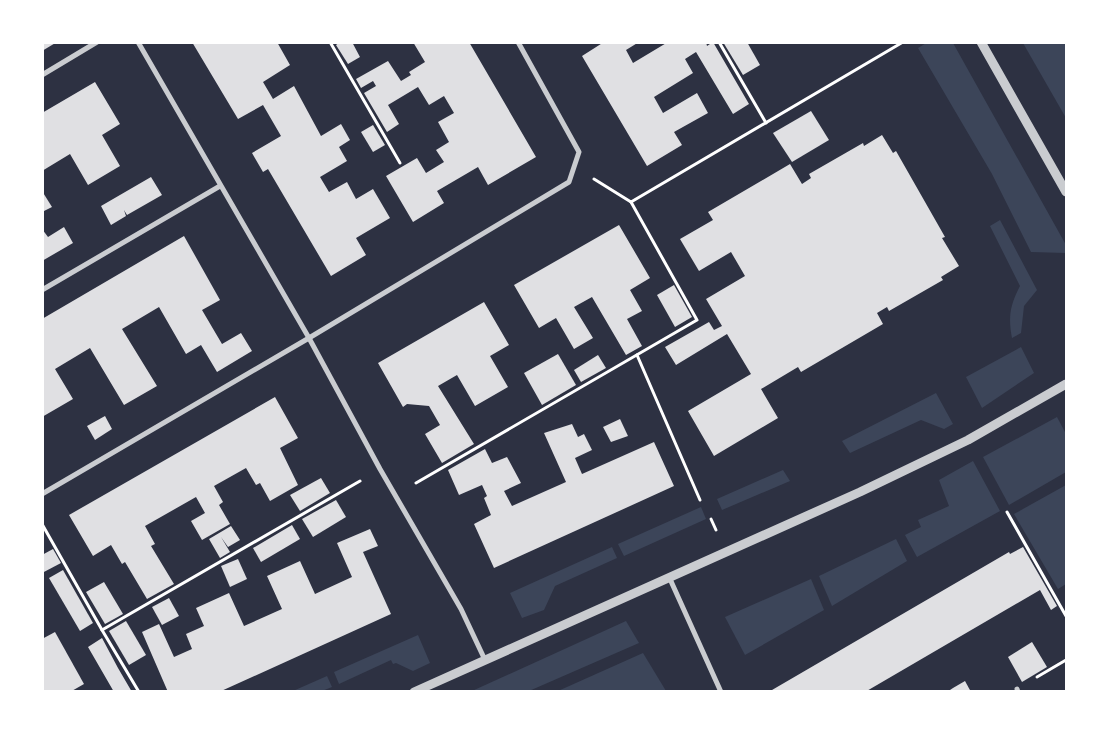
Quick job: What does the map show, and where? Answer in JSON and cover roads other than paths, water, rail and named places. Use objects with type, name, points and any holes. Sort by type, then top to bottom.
[{"type":"street","points":[[42,75],[97,42]]},
{"type":"street","points":[[138,42],[309,338],[380,469],[461,609],[485,660]]},
{"type":"street","points":[[42,494],[309,338],[569,182],[580,152],[518,42]]},
{"type":"street","points":[[981,42],[1066,192]]},
{"type":"street","points":[[42,290],[220,186]]},
{"type":"street","points":[[414,692],[670,579],[860,492],[968,440],[1066,384]]},
{"type":"street","points":[[670,579],[721,692]]}]
